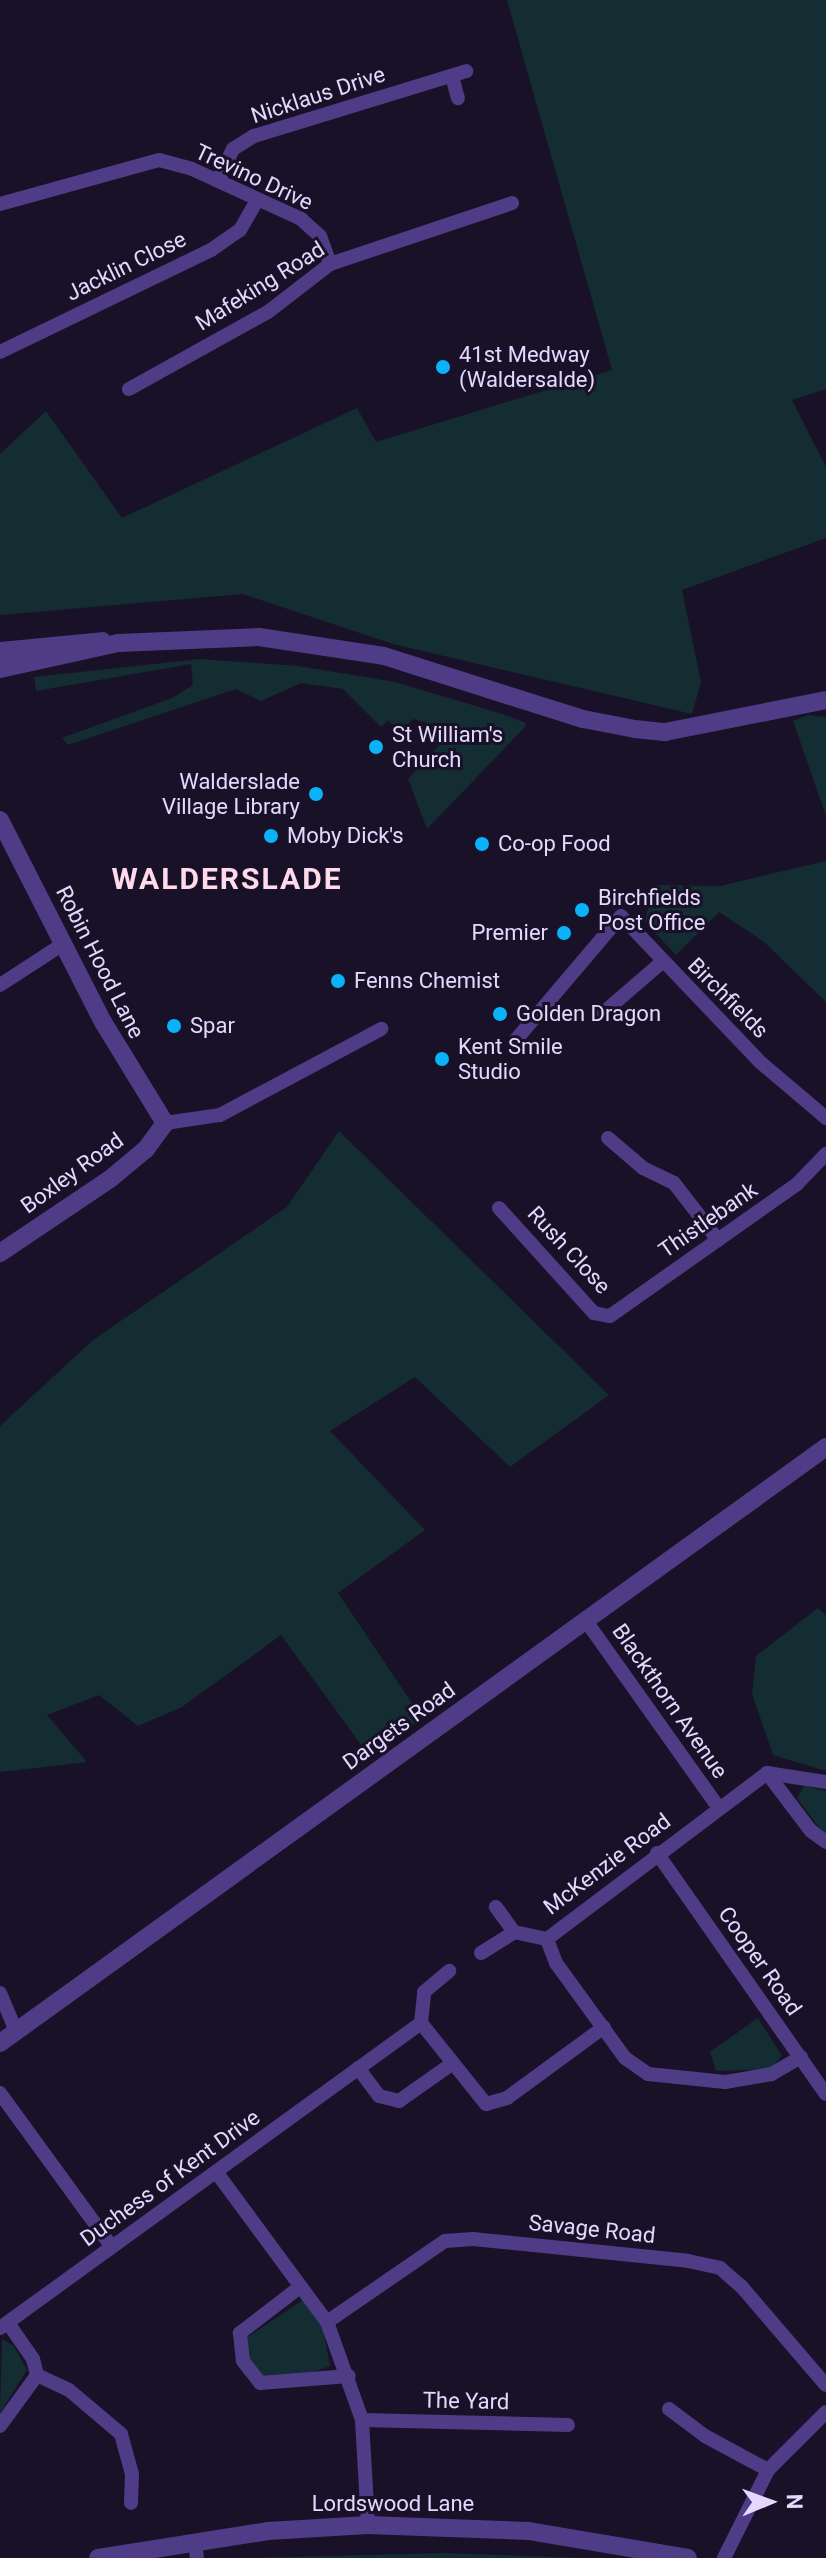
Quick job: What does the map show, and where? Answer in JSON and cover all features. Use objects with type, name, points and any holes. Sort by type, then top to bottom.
[{"type":"street","name":"Nicklaus Drive","points":[[218,181],[233,149],[254,136],[459,73],[458,98]]},
{"type":"street","name":"Trevino Drive","points":[[0,204],[159,160],[218,181],[256,202],[301,219],[320,236],[330,264]]},
{"type":"street","name":"Jacklin Close","points":[[0,352],[211,250],[240,230],[256,202]]},
{"type":"street","name":"Mafeking Road","points":[[129,389],[268,312],[330,264],[512,203]]},
{"type":"street","points":[[0,651],[93,640],[118,643],[259,637],[369,653],[454,674],[583,719],[665,732],[826,700]]},
{"type":"street","points":[[0,669],[118,643]]},
{"type":"street","name":"Robin Hood Lane","points":[[0,820],[124,1060],[165,1123]]},
{"type":"street","name":"Birchfields","points":[[514,1042],[621,916],[760,1062],[826,1118]]},
{"type":"street","points":[[0,985],[63,944]]},
{"type":"street","points":[[603,1013],[662,962]]},
{"type":"street","points":[[165,1123],[220,1115],[381,1029]]},
{"type":"street","name":"Boxley Road","points":[[0,1253],[110,1179],[146,1149],[165,1123]]},
{"type":"street","points":[[608,1138],[643,1168],[674,1183],[718,1240]]},
{"type":"street","name":"Thistlebank","points":[[610,1316],[797,1184],[826,1154]]},
{"type":"street","name":"Rush Close","points":[[499,1208],[594,1313],[610,1316]]},
{"type":"street","name":"Dargets Road","points":[[0,2043],[826,1447]]},
{"type":"street","name":"Blackthorn Avenue","points":[[586,1621],[718,1807]]},
{"type":"street","points":[[767,1773],[826,1782]]},
{"type":"street","points":[[767,1773],[811,1831],[826,1842]]},
{"type":"street","name":"McKenzie Road","points":[[767,1773],[547,1939],[556,1963],[625,2058],[648,2074],[725,2082],[772,2074],[801,2057]]},
{"type":"street","name":"Cooper Road","points":[[657,1853],[826,2094]]},
{"type":"street","points":[[496,1907],[514,1932],[547,1939]]},
{"type":"street","points":[[481,1953],[514,1932]]},
{"type":"street","points":[[449,1971],[424,1992],[421,2023],[479,2100],[495,2104],[604,2027]]},
{"type":"street","points":[[0,1993],[16,2031]]},
{"type":"street","name":"Duchess of Kent Drive","points":[[37,2375],[33,2359],[4,2326],[421,2023]]},
{"type":"street","points":[[358,2068],[379,2096],[399,2101],[453,2063]]},
{"type":"street","points":[[0,2093],[112,2247]]},
{"type":"street","points":[[217,2173],[327,2322],[349,2376],[362,2420],[368,2525]]},
{"type":"street","name":"Savage Road","points":[[327,2322],[445,2241],[473,2239],[688,2261],[720,2268],[741,2286],[826,2385]]},
{"type":"street","points":[[300,2287],[240,2333],[243,2361],[260,2383],[349,2376]]},
{"type":"street","points":[[0,2426],[37,2375],[69,2390],[121,2434],[132,2474],[131,2503]]},
{"type":"street","points":[[669,2409],[705,2436],[768,2470]]},
{"type":"street","points":[[724,2558],[768,2470],[826,2412]]},
{"type":"street","name":"The Yard","points":[[362,2420],[568,2425]]},
{"type":"street","name":"Lordswood Lane","points":[[98,2558],[196,2550],[268,2531],[368,2525],[529,2531],[688,2558]]},
{"type":"green space","points":[[507,0],[826,0],[826,389],[792,400],[826,467],[826,538],[682,590],[701,682],[692,714],[393,644],[243,594],[0,615],[0,454],[46,411],[122,518],[357,408],[376,442],[612,370]]},
{"type":"green space","points":[[200,659],[298,666],[395,682],[526,723],[427,829],[408,779],[453,730],[413,719],[400,732],[388,720],[381,727],[343,689],[301,683],[261,701],[236,689],[68,745],[62,738],[172,698],[193,685],[191,664],[36,691],[34,677]]},
{"type":"green space","points":[[808,715],[826,717],[826,816],[793,721]]},
{"type":"green space","points":[[826,861],[826,1002],[763,941],[719,912],[676,955],[645,922],[653,885],[720,886]]},
{"type":"green space","points":[[339,1131],[609,1395],[510,1467],[415,1377],[330,1431],[425,1530],[338,1593],[422,1718],[370,1757],[281,1635],[182,1707],[138,1726],[99,1695],[47,1715],[87,1762],[0,1772],[0,1426],[93,1340],[287,1207]]},
{"type":"green space","points":[[818,1608],[826,1616],[826,1771],[773,1755],[752,1694],[756,1656]]},
{"type":"green space","points":[[804,1786],[826,1791],[826,1837],[797,1798]]},
{"type":"green space","points":[[758,2018],[782,2056],[770,2069],[716,2071],[710,2052]]},
{"type":"green space","points":[[303,2300],[323,2329],[330,2366],[308,2374],[260,2377],[249,2362],[246,2338]]},
{"type":"green space","points":[[2,2339],[14,2346],[27,2370],[0,2413]]},
{"type":"green space","points":[[444,2553],[589,2558],[246,2558]]},
{"type":"place","name":"41st Medway (Waldersalde)","points":[[443,367]]},
{"type":"place","name":"St William's Church","points":[[376,747]]},
{"type":"place","name":"Walderslade Village Library","points":[[316,794]]},
{"type":"place","name":"Moby Dick's","points":[[271,836]]},
{"type":"place","name":"Co-op Food","points":[[482,844]]},
{"type":"place","name":"Birchfields Post Office","points":[[582,910]]},
{"type":"place","name":"Premier","points":[[564,933]]},
{"type":"place","name":"Fenns Chemist","points":[[338,981]]},
{"type":"place","name":"Golden Dragon","points":[[500,1014]]},
{"type":"place","name":"Spar","points":[[174,1026]]},
{"type":"place","name":"Kent Smile Studio","points":[[442,1059]]},
{"type":"district","name":"WALDERSLADE","points":[[227,879]]}]
